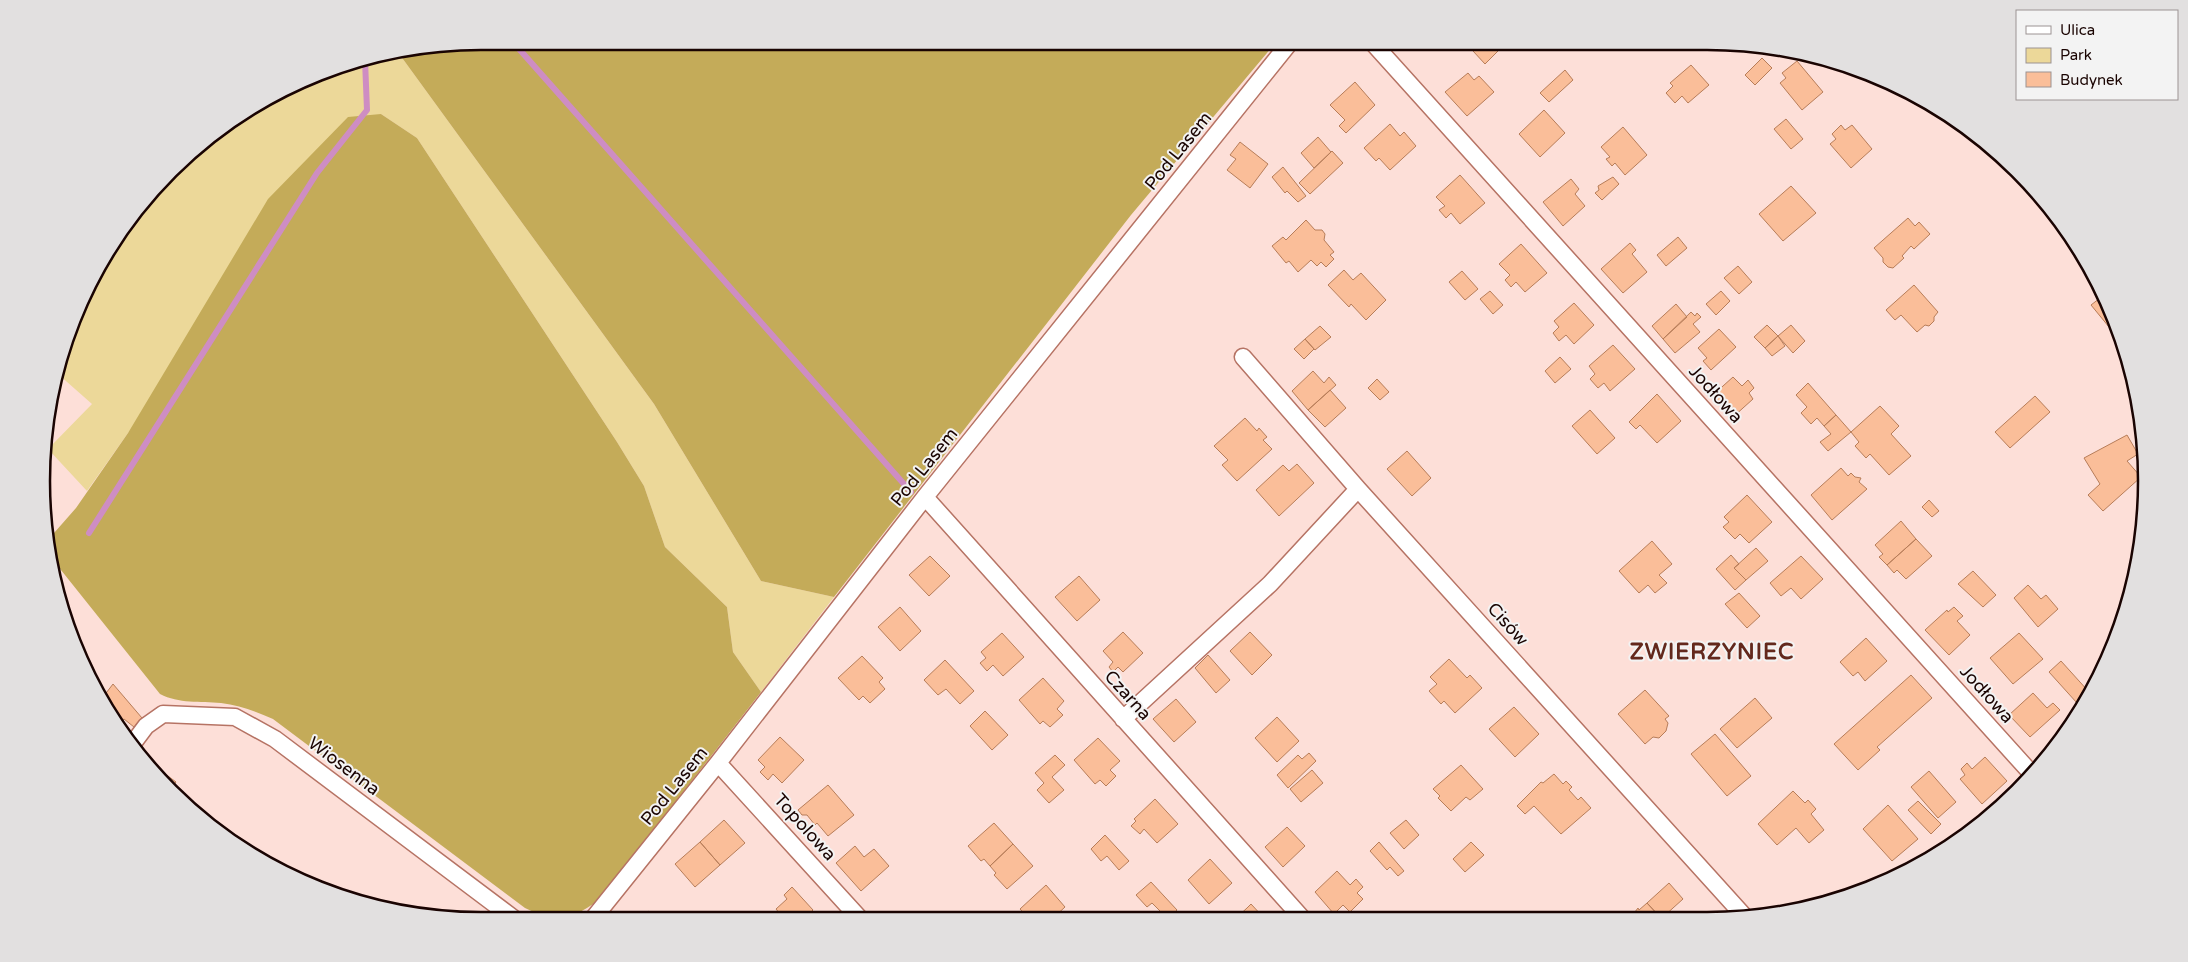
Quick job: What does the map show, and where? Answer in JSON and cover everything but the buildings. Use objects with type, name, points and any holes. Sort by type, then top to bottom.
[{"type":"street","name":"Pod Lasem","points":[[598,912],[718,763],[926,497],[1284,50]]},
{"type":"street","name":"Jodłowa","points":[[1380,50],[2027,769]]},
{"type":"street","name":"Cisów","points":[[1243,357],[1358,489],[1739,911]]},
{"type":"street","points":[[1123,719],[1270,584],[1358,489]]},
{"type":"street","name":"Czarna","points":[[926,497],[1297,912]]},
{"type":"street","name":"Wiosenna","points":[[136,739],[146,726],[163,714],[235,717],[275,739],[505,912]]},
{"type":"street","name":"Topolowa","points":[[718,763],[854,912]]},
{"type":"green space","points":[[402,57],[654,404],[761,581],[834,597],[761,692],[733,652],[727,607],[665,547],[644,486],[617,442],[417,138],[381,114],[128,433],[87,491],[51,452],[52,445],[92,404],[63,378],[73,342],[94,290],[123,242],[157,197],[197,157],[219,139],[265,108],[290,94],[342,73]]},
{"type":"shaded area","points":[[481,50],[1269,50],[1131,215],[834,597],[761,581],[654,404],[402,57],[453,51]]},
{"type":"shaded area","points":[[381,114],[417,138],[644,486],[665,547],[727,607],[733,652],[761,692],[599,900],[579,912],[535,912],[525,908],[273,719],[235,705],[182,701],[160,694],[58,567],[54,533],[76,508],[128,433],[268,199],[348,117]]},
{"type":"waterway","points":[[520,50],[911,492]]},
{"type":"waterway","points":[[89,533],[317,173],[367,110],[365,66]]},
{"type":"district","name":"ZWIERZYNIEC","points":[[1712,652]]}]
